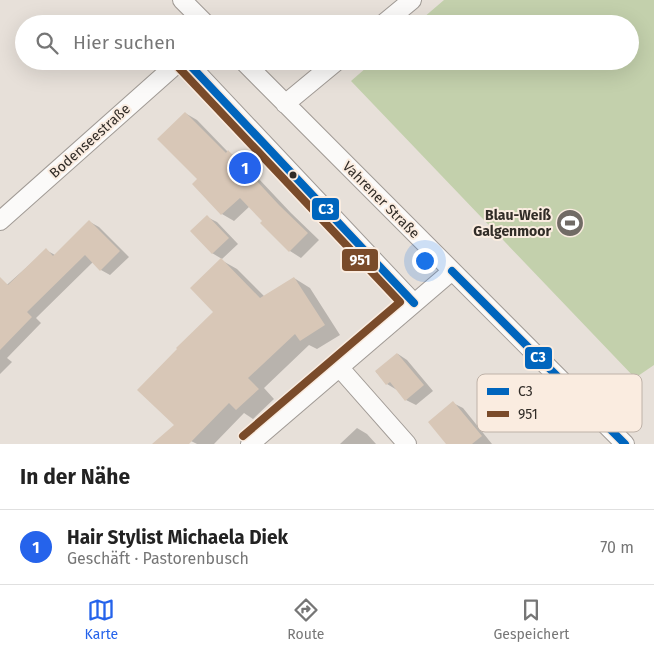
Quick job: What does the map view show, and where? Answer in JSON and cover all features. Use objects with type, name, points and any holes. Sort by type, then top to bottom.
[{"type":"street","points":[[182,0],[197,15]]},
{"type":"street","points":[[394,15],[412,0]]},
{"type":"street","name":"Bodenseestraße","points":[[0,221],[170,70]]},
{"type":"street","points":[[195,70],[414,302]]},
{"type":"street","name":"Vahrener Straße","points":[[252,70],[555,374]]},
{"type":"street","points":[[285,104],[326,70]]},
{"type":"street","points":[[250,444],[452,271]]},
{"type":"street","points":[[339,367],[407,444]]},
{"type":"street","name":"Vahrener Straße","points":[[613,432],[625,444]]},
{"type":"green space","name":"Blau-Weiß Galgenmoor","points":[[444,0],[654,0],[654,365],[641,374],[631,374],[351,81],[364,70],[639,70],[639,15],[426,15]]},
{"type":"building","points":[[185,112],[226,153],[228,150],[308,233],[289,252],[260,223],[262,221],[240,198],[221,215],[192,184],[197,179],[157,139]]},
{"type":"building","points":[[207,215],[229,238],[212,254],[190,231]]},
{"type":"building","points":[[89,220],[120,251],[100,271],[85,255],[27,312],[32,317],[0,350],[0,277],[8,285],[46,248],[53,256]]},
{"type":"building","points":[[221,258],[260,298],[294,277],[325,325],[300,341],[295,334],[248,378],[259,389],[236,410],[229,403],[189,444],[152,444],[174,425],[137,390],[213,312],[190,288]]},
{"type":"building","points":[[397,353],[424,385],[405,401],[390,382],[386,385],[375,371]]},
{"type":"building","points":[[453,401],[482,436],[472,444],[446,444],[428,422]]},
{"type":"transit line","name":"951","points":[[181,70],[400,302],[243,436]]},
{"type":"transit line","name":"C3","points":[[194,70],[414,303]]},
{"type":"transit line","name":"C3","points":[[452,271],[555,374]]},
{"type":"transit line","name":"C3","points":[[613,432],[625,444]]},
{"type":"place","name":"Hair Stylist Michaela Diek","points":[[245,168]]},
{"type":"place","name":"Blau-Weiß Galgenmoor","points":[[570,223]]}]
